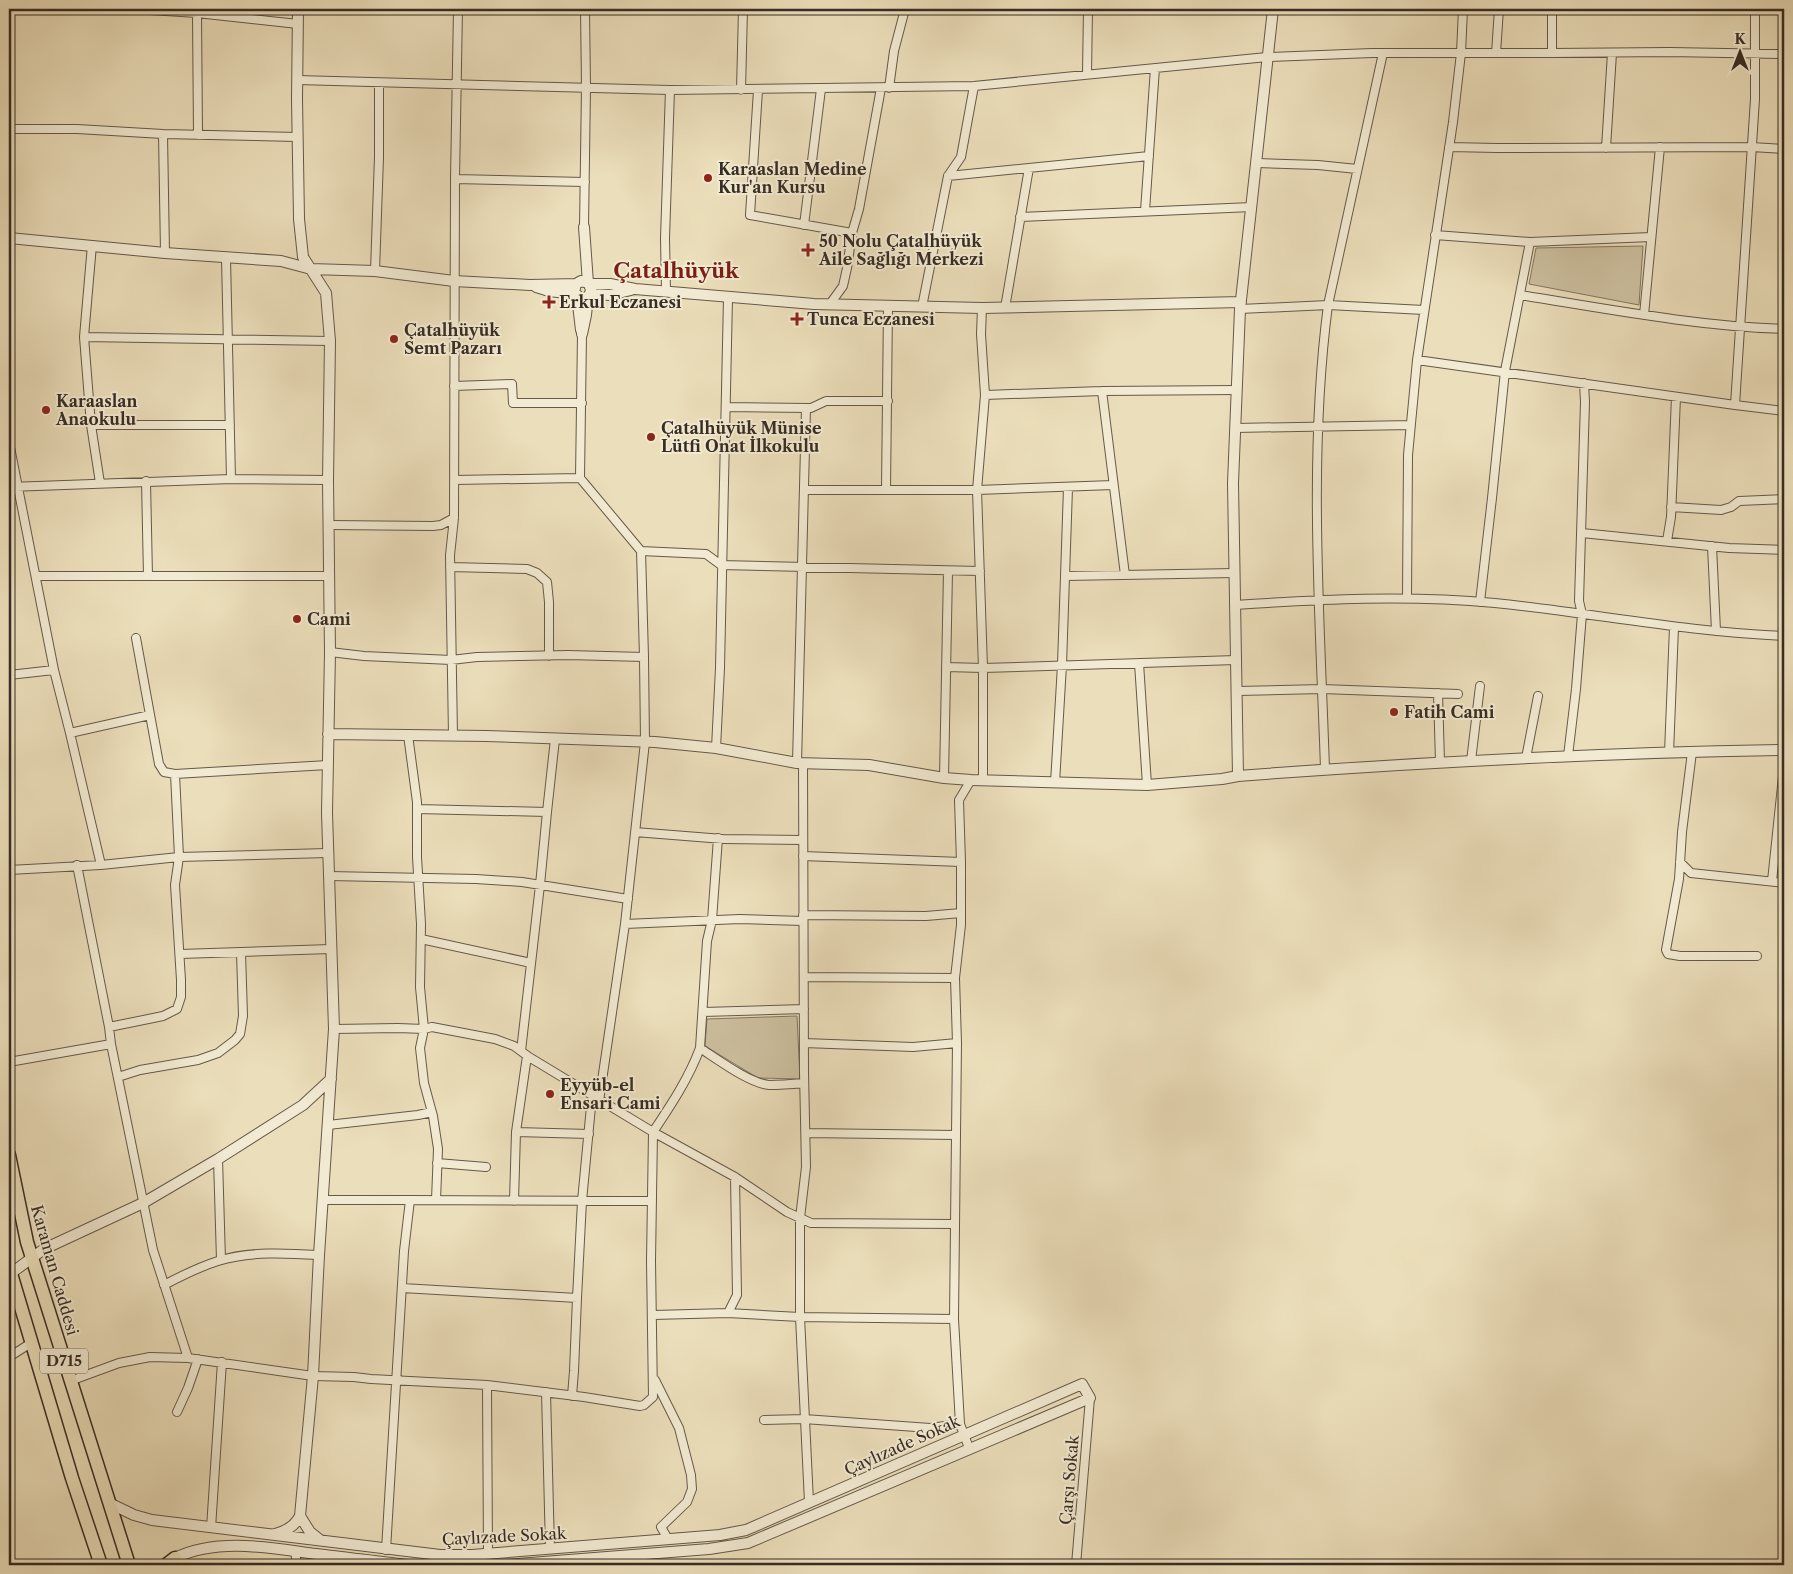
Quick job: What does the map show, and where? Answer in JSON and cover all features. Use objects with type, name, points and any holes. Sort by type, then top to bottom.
[{"type":"highway","name":"Karaman Caddesi","points":[[9,1155],[31,1257],[129,1565]]},
{"type":"highway","name":"D715","points":[[10,1270],[72,1478],[101,1565]]},
{"type":"street","points":[[134,9],[158,9],[298,24]]},
{"type":"street","points":[[270,1536],[293,1526],[300,1516],[313,1376],[322,1200],[334,1029],[328,853],[330,341],[326,293],[303,257],[299,219],[298,9]]},
{"type":"street","points":[[453,736],[450,567],[454,518],[454,281],[458,9]]},
{"type":"street","points":[[585,9],[585,182],[580,478],[641,551],[644,657],[645,742],[625,924],[599,1101]]},
{"type":"street","points":[[740,90],[742,9]]},
{"type":"street","points":[[830,304],[842,286],[847,268],[852,233],[905,9]]},
{"type":"street","points":[[1087,74],[1088,9]]},
{"type":"street","points":[[1238,776],[1233,483],[1235,428],[1241,306],[1273,9]]},
{"type":"street","points":[[1407,598],[1408,455],[1417,360],[1449,147],[1461,53],[1463,9]]},
{"type":"street","points":[[1496,53],[1499,9]]},
{"type":"street","points":[[1552,9],[1552,53]]},
{"type":"street","points":[[1735,405],[1755,99],[1755,9]]},
{"type":"street","points":[[198,13],[198,135]]},
{"type":"street","points":[[297,80],[670,90],[885,88],[974,86],[1267,57],[1383,53],[1784,54]]},
{"type":"street","points":[[1325,769],[1317,490],[1322,348],[1328,304],[1383,53]]},
{"type":"street","points":[[1606,148],[1612,53]]},
{"type":"street","points":[[1145,211],[1155,68]]},
{"type":"street","points":[[375,271],[379,157],[379,83]]},
{"type":"street","points":[[922,307],[948,176],[961,157],[974,86]]},
{"type":"street","points":[[804,225],[822,89]]},
{"type":"street","points":[[666,291],[665,238],[670,90]]},
{"type":"street","points":[[758,90],[750,215],[852,233]]},
{"type":"street","points":[[9,130],[77,129],[163,134],[298,137]]},
{"type":"street","points":[[163,134],[165,253]]},
{"type":"street","points":[[1449,147],[1784,148]]},
{"type":"street","points":[[1644,315],[1660,147]]},
{"type":"street","points":[[948,176],[1149,156]]},
{"type":"street","points":[[1257,163],[1318,164],[1357,169]]},
{"type":"street","points":[[1005,308],[1029,168]]},
{"type":"street","points":[[455,179],[585,182]]},
{"type":"street","points":[[1020,217],[1252,207]]},
{"type":"street","points":[[1435,235],[1530,242],[1651,237]]},
{"type":"street","points":[[9,238],[165,253],[280,261],[311,269],[375,271],[454,281],[583,289],[610,295],[635,289],[728,298],[922,307],[1005,308],[1328,304],[1424,310]]},
{"type":"street","points":[[1480,602],[1505,371],[1530,242]]},
{"type":"street","points":[[92,245],[84,336],[91,425],[100,483]]},
{"type":"street","points":[[226,258],[231,479]]},
{"type":"street","points":[[1520,295],[1741,328],[1784,329]]},
{"type":"street","points":[[716,748],[720,668],[728,298]]},
{"type":"street","points":[[886,490],[888,306]]},
{"type":"street","points":[[982,308],[981,334],[986,395],[977,490],[983,668],[982,781]]},
{"type":"street","points":[[84,336],[330,341]]},
{"type":"street","points":[[1417,360],[1505,371],[1676,397],[1784,410]]},
{"type":"street","points":[[1568,756],[1582,614],[1579,601],[1584,383]]},
{"type":"street","points":[[454,386],[512,384],[513,402],[582,402]]},
{"type":"street","points":[[986,395],[1102,391],[1237,390]]},
{"type":"street","points":[[1102,391],[1125,575]]},
{"type":"street","points":[[1667,542],[1671,507],[1676,397]]},
{"type":"street","points":[[726,407],[811,408],[826,401],[888,401]]},
{"type":"street","points":[[806,408],[801,567],[800,763],[803,840],[806,1167],[800,1218],[800,1317],[809,1502]]},
{"type":"street","points":[[91,425],[230,426]]},
{"type":"street","points":[[1235,428],[1411,426]]},
{"type":"street","points":[[9,442],[54,670],[101,865]]},
{"type":"street","points":[[454,480],[580,478]]},
{"type":"street","points":[[9,487],[231,479],[328,480]]},
{"type":"street","points":[[146,482],[148,576]]},
{"type":"street","points":[[804,490],[977,490],[1113,485]]},
{"type":"street","points":[[1055,783],[1062,665],[1068,488]]},
{"type":"street","points":[[1671,507],[1721,510],[1739,501],[1784,499]]},
{"type":"street","points":[[329,526],[433,526],[441,525],[454,518]]},
{"type":"street","points":[[1582,533],[1712,546],[1784,550]]},
{"type":"street","points":[[1712,546],[1716,631]]},
{"type":"street","points":[[641,551],[706,554],[721,565],[980,571]]},
{"type":"street","points":[[450,567],[527,569],[538,573],[546,582],[549,602],[549,656]]},
{"type":"street","points":[[944,778],[948,571]]},
{"type":"street","points":[[1065,576],[1234,572]]},
{"type":"street","points":[[36,576],[329,576]]},
{"type":"street","points":[[1235,605],[1319,600],[1407,598],[1480,602],[1674,627],[1784,636]]},
{"type":"street","points":[[1669,753],[1674,627]]},
{"type":"street","points":[[136,638],[158,764],[164,772],[175,774],[328,766]]},
{"type":"street","points":[[330,652],[364,656],[451,660],[478,657],[644,657]]},
{"type":"street","points":[[946,667],[983,668],[1236,660]]},
{"type":"street","points":[[1139,663],[1147,785]]},
{"type":"street","points":[[9,675],[54,670]]},
{"type":"street","points":[[1471,761],[1480,686]]},
{"type":"street","points":[[1237,691],[1322,688],[1458,694]]},
{"type":"street","points":[[1438,693],[1440,762]]},
{"type":"street","points":[[1526,758],[1538,696]]},
{"type":"street","points":[[70,733],[150,715]]},
{"type":"street","points":[[328,734],[645,742],[716,748],[800,763],[868,765],[944,778],[982,781],[1147,785],[1222,780],[1238,776],[1325,769],[1440,762],[1568,756],[1784,750]]},
{"type":"street","points":[[408,735],[417,809],[421,939],[420,987],[424,1029],[420,1048],[424,1083],[432,1112],[438,1150],[436,1200]]},
{"type":"street","points":[[514,1200],[516,1132],[531,963],[555,739]]},
{"type":"street","points":[[1692,752],[1678,879],[1666,950],[1668,954],[1687,956],[1757,956]]},
{"type":"street","points":[[1772,882],[1784,767]]},
{"type":"street","points":[[109,1027],[163,1016],[177,1009],[180,997],[180,954],[175,885],[179,857],[175,774]]},
{"type":"street","points":[[969,1448],[962,1430],[954,1319],[957,1043],[955,978],[961,913],[959,800],[971,780]]},
{"type":"street","points":[[417,809],[547,812]]},
{"type":"street","points":[[635,832],[718,838],[803,840]]},
{"type":"street","points":[[70,1381],[119,1363],[150,1357],[188,1358],[313,1376],[487,1385],[640,1406],[649,1402],[653,1397],[654,1378],[653,1132],[679,1092],[695,1063],[700,1048],[707,941],[712,920],[718,838]]},
{"type":"street","points":[[9,870],[101,865],[179,857],[328,853]]},
{"type":"street","points":[[803,856],[961,862]]},
{"type":"street","points":[[1680,862],[1690,873],[1784,883]]},
{"type":"street","points":[[78,866],[142,1203],[153,1250],[188,1358]]},
{"type":"street","points":[[329,876],[522,882],[628,899]]},
{"type":"street","points":[[625,924],[712,920],[926,916],[961,913]]},
{"type":"street","points":[[421,939],[531,963]]},
{"type":"street","points":[[180,954],[330,949]]},
{"type":"street","points":[[118,1077],[140,1070],[198,1060],[218,1053],[235,1040],[240,1034],[243,1016],[241,952]]},
{"type":"street","points":[[804,977],[955,978]]},
{"type":"street","points":[[703,1012],[804,1009]]},
{"type":"street","points":[[334,1029],[424,1029],[432,1027],[495,1039],[514,1046],[599,1101],[735,1177],[788,1212],[811,1223],[955,1224]]},
{"type":"street","points":[[804,1043],[913,1047],[957,1043]]},
{"type":"street","points":[[9,1062],[111,1044]]},
{"type":"street","points":[[700,1048],[755,1082],[768,1085],[804,1083]]},
{"type":"street","points":[[10,1270],[50,1245],[142,1203],[218,1159],[303,1105],[331,1079]]},
{"type":"street","points":[[572,1396],[582,1201],[592,1096]]},
{"type":"street","points":[[328,1125],[432,1112]]},
{"type":"street","points":[[516,1132],[589,1134]]},
{"type":"street","points":[[806,1133],[956,1135]]},
{"type":"street","points":[[218,1159],[221,1260]]},
{"type":"street","points":[[437,1163],[486,1167]]},
{"type":"street","points":[[728,1313],[737,1295],[735,1177]]},
{"type":"street","points":[[322,1200],[652,1201]]},
{"type":"street","points":[[386,1550],[402,1288],[410,1200]]},
{"type":"street","points":[[164,1285],[182,1275],[221,1260],[254,1254],[319,1255]]},
{"type":"street","points":[[402,1288],[577,1298]]},
{"type":"street","points":[[653,1315],[728,1313],[800,1317],[954,1319]]},
{"type":"street","points":[[9,1357],[31,1343]]},
{"type":"street","points":[[176,1412],[188,1388],[198,1359]]},
{"type":"street","points":[[211,1528],[222,1362]]},
{"type":"street","points":[[654,1378],[679,1428],[691,1475],[692,1489],[687,1502],[661,1526],[668,1539]]},
{"type":"street","name":"Çaylızade Sokak","points":[[109,1503],[142,1518],[270,1536],[440,1555],[488,1554],[720,1535],[746,1530],[962,1430],[1082,1384],[1090,1398],[748,1543],[709,1549],[504,1565]]},
{"type":"street","points":[[487,1385],[488,1554]]},
{"type":"street","points":[[546,1392],[550,1549]]},
{"type":"street","name":"Çarşı Sokak","points":[[1076,1565],[1090,1398]]},
{"type":"street","points":[[764,1420],[804,1419],[962,1430]]},
{"type":"street","points":[[300,1516],[310,1532],[324,1542]]},
{"type":"street","points":[[172,1563],[188,1552],[211,1547],[254,1547],[408,1565]]},
{"type":"street","points":[[295,1551],[297,1565]]},
{"type":"shaded area","points":[[1643,246],[1639,305],[1529,284],[1536,248]]},
{"type":"shaded area","points":[[797,1016],[800,1079],[758,1078],[705,1046],[707,1019]]},
{"type":"place","name":"Karaaslan Medine Kur'an Kursu","points":[[708,178]]},
{"type":"place","name":"50 Nolu Çatalhüyük Aile Sağlığı Merkezi","points":[[808,250]]},
{"type":"place","name":"Erkul Eczanesi","points":[[549,302]]},
{"type":"place","name":"Tunca Eczanesi","points":[[797,319]]},
{"type":"place","name":"Çatalhüyük Semt Pazarı","points":[[394,339]]},
{"type":"place","name":"Karaaslan Anaokulu","points":[[46,410]]},
{"type":"place","name":"Çatalhüyük Münise Lütfi Onat İlkokulu","points":[[651,437]]},
{"type":"place","name":"Cami","points":[[297,619]]},
{"type":"place","name":"Fatih Cami","points":[[1394,712]]},
{"type":"place","name":"Eyyüb-el Ensari Cami","points":[[550,1094]]},
{"type":"district","name":"Çatalhüyük","points":[[676,271]]}]
